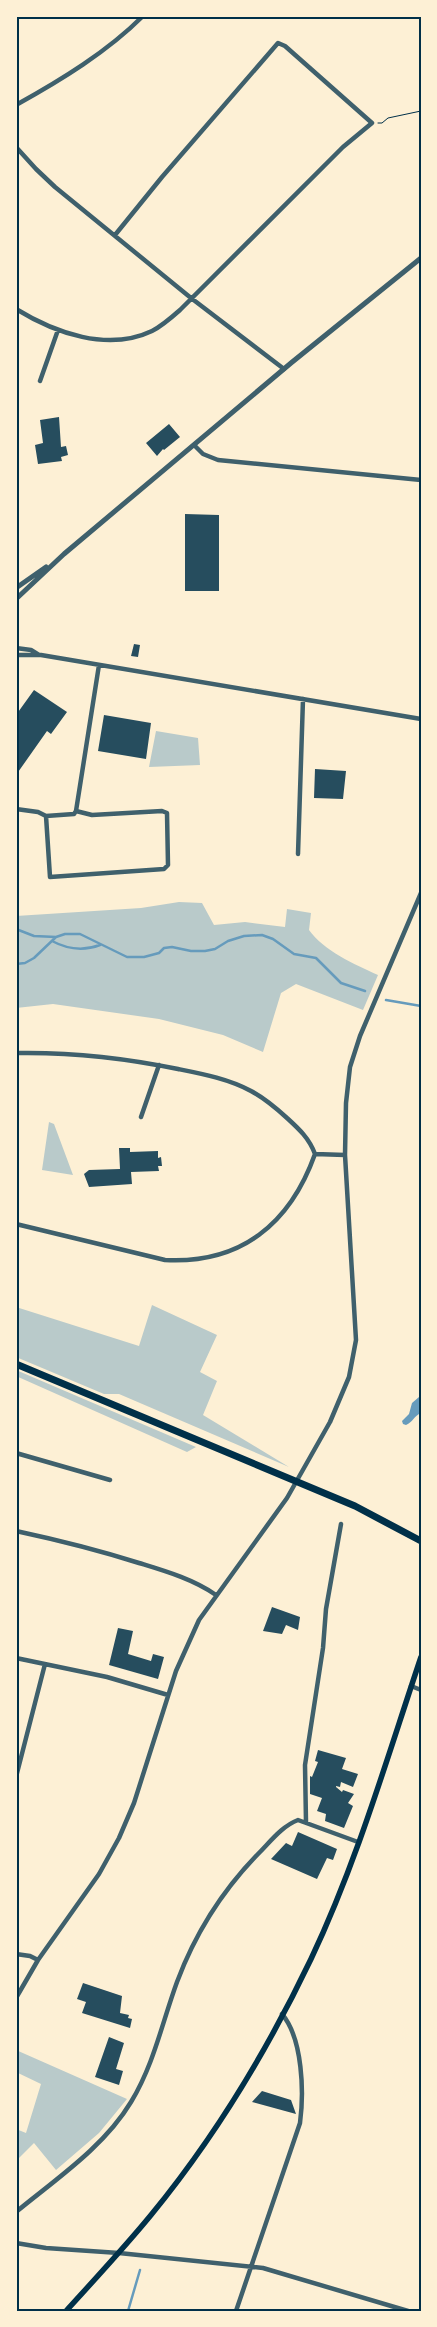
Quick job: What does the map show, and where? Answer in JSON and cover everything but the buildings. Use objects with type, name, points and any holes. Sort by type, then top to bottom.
[{"type":"main road","points":[[16,1364],[309,1486],[386,1521],[421,1542]]},
{"type":"main road","points":[[66,2311],[162,2202],[219,2122],[282,2014],[311,1958],[358,1842],[421,1657]]},
{"type":"street","points":[[16,105],[51,86],[108,47],[143,16]]},
{"type":"street","points":[[16,309],[58,330],[97,339],[129,339],[163,325],[343,147],[372,123],[285,46],[278,43],[162,176],[115,235]]},
{"type":"street","points":[[16,147],[49,181],[192,298],[284,369]]},
{"type":"street","points":[[16,599],[64,554],[195,446],[284,369],[421,258]]},
{"type":"street","points":[[40,382],[58,330]]},
{"type":"street","points":[[195,446],[202,454],[218,460],[421,480]]},
{"type":"street","points":[[16,588],[64,554]]},
{"type":"street","points":[[16,648],[31,650],[40,655]]},
{"type":"street","points":[[16,656],[40,655],[421,719]]},
{"type":"street","points":[[76,812],[100,665]]},
{"type":"street","points":[[298,854],[303,699]]},
{"type":"street","points":[[16,809],[38,812],[46,816],[74,814],[76,812],[92,815],[162,811],[167,813],[168,865],[164,869],[50,878],[46,816]]},
{"type":"street","points":[[16,1998],[38,1960],[99,1874],[119,1838],[134,1804],[168,1695],[187,1644],[216,1595],[287,1498],[330,1422],[352,1366],[356,1340],[345,1155],[346,1103],[353,1057],[363,1028],[421,893]]},
{"type":"street","points":[[16,1052],[76,1054],[159,1065],[207,1075],[250,1090],[265,1099],[300,1130],[310,1142],[315,1154],[305,1178],[280,1217],[252,1240],[226,1253],[196,1260],[165,1260],[16,1224]]},
{"type":"street","points":[[141,1117],[159,1065]]},
{"type":"street","points":[[315,1154],[345,1155]]},
{"type":"street","points":[[16,1453],[110,1480]]},
{"type":"street","points":[[306,1822],[304,1765],[323,1648],[326,1609],[341,1524]]},
{"type":"street","points":[[16,1531],[82,1546],[158,1568],[206,1588],[216,1595]]},
{"type":"street","points":[[16,1658],[108,1678],[168,1695]]},
{"type":"street","points":[[16,1777],[45,1664]]},
{"type":"street","points":[[411,1686],[421,1690]]},
{"type":"street","points":[[16,2212],[89,2151],[116,2123],[130,2104],[153,2058],[177,1982],[204,1925],[238,1877],[276,1836],[290,1823],[298,1820],[358,1842]]},
{"type":"street","points":[[16,1954],[30,1956],[38,1960]]},
{"type":"street","points":[[236,2311],[296,2138],[302,2109],[301,2073],[294,2035],[288,2021],[282,2014]]},
{"type":"street","points":[[16,2243],[55,2249],[119,2253],[252,2266],[408,2311]]},
{"type":"path","points":[[372,123],[382,124],[388,118],[421,111]]},
{"type":"shaded area","points":[[156,731],[198,738],[200,765],[149,767]]},
{"type":"shaded area","points":[[179,902],[202,903],[214,925],[245,922],[285,927],[287,909],[311,913],[309,930],[315,938],[331,951],[378,975],[363,1010],[296,984],[281,993],[263,1052],[223,1035],[159,1019],[53,1004],[16,1008],[16,916],[141,908]]},
{"type":"shaded area","points":[[49,1122],[54,1124],[73,1175],[42,1170]]},
{"type":"shaded area","points":[[152,1305],[217,1335],[200,1372],[217,1381],[203,1415],[289,1467],[119,1394],[104,1394],[16,1357],[16,1307],[139,1346]]},
{"type":"shaded area","points":[[16,1370],[196,1447],[187,1452],[16,1376]]},
{"type":"shaded area","points":[[16,2050],[127,2099],[99,2133],[56,2170],[34,2143],[16,2161],[16,2129],[26,2133],[41,2084],[16,2072]]},
{"type":"water","points":[[421,1397],[421,1413],[408,1424],[403,1424],[402,1421],[409,1414],[412,1403]]},
{"type":"waterway","points":[[16,929],[34,936],[56,937]]},
{"type":"waterway","points":[[16,964],[25,963],[34,958],[56,937],[65,934],[80,934],[127,957],[144,957],[159,953],[164,948],[172,947],[191,951],[205,951],[215,949],[228,941],[244,936],[262,935],[273,939],[294,954],[316,958],[341,983],[365,991]]},
{"type":"waterway","points":[[52,941],[76,948],[100,945]]},
{"type":"waterway","points":[[386,1000],[421,1006]]},
{"type":"waterway","points":[[128,2311],[140,2270]]}]
